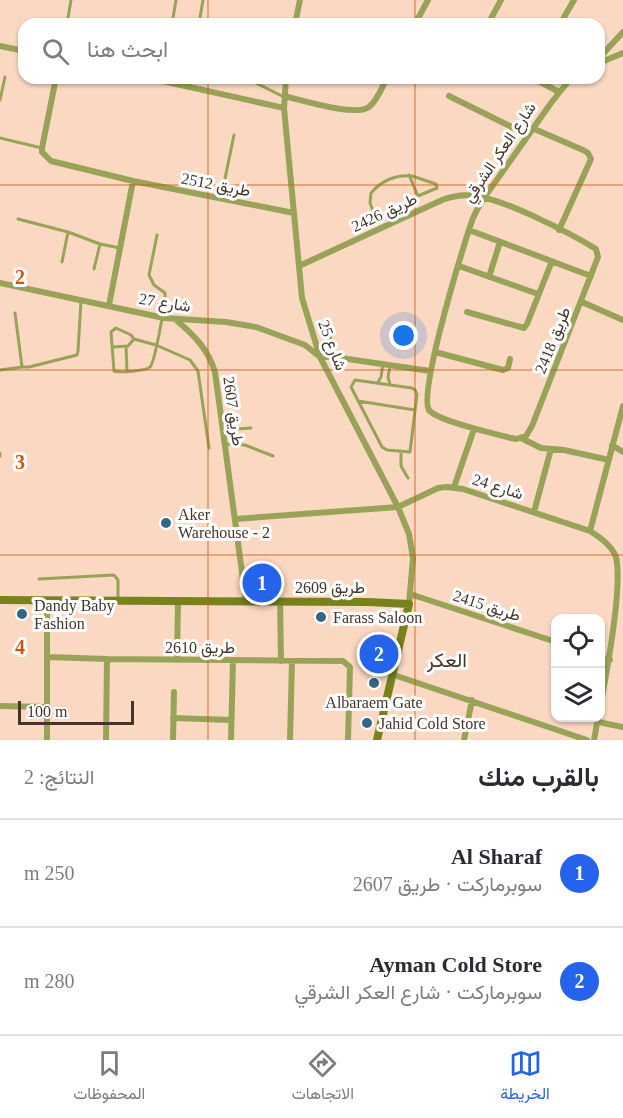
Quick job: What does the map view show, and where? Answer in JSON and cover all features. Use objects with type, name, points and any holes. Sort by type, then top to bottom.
[{"type":"street","points":[[296,18],[300,0]]},
{"type":"street","points":[[418,18],[428,0]]},
{"type":"street","points":[[491,18],[501,0]]},
{"type":"street","points":[[564,18],[574,0]]},
{"type":"street","points":[[605,54],[623,32]]},
{"type":"street","points":[[0,46],[18,50]]},
{"type":"street","points":[[605,59],[623,53]]},
{"type":"street","points":[[42,148],[55,84]]},
{"type":"street","points":[[176,84],[284,108]]},
{"type":"street","name":"شارع 25","points":[[285,84],[284,108],[302,298],[320,357],[399,507],[409,534],[413,558],[408,604]]},
{"type":"street","points":[[284,96],[346,109],[362,110],[371,106],[384,84]]},
{"type":"street","points":[[544,84],[559,92]]},
{"type":"street","name":"شارع العكر الشرقي","points":[[430,372],[469,230],[477,210],[532,128],[566,84]]},
{"type":"street","points":[[449,96],[528,135]]},
{"type":"street","points":[[484,198],[559,230],[591,159],[583,150],[532,128]]},
{"type":"street","name":"طريق 2512","points":[[42,148],[46,157],[59,164],[294,213]]},
{"type":"street","points":[[109,305],[133,181]]},
{"type":"street","name":"طريق 2426","points":[[299,266],[429,206],[460,196],[484,198]]},
{"type":"street","points":[[469,230],[591,276]]},
{"type":"street","name":"طريق 2418","points":[[521,438],[529,432],[598,257],[594,248],[559,230]]},
{"type":"street","points":[[489,277],[500,242]]},
{"type":"street","points":[[467,312],[524,328],[552,261]]},
{"type":"street","points":[[459,266],[538,294]]},
{"type":"street","name":"شارع 27","points":[[0,283],[162,318],[226,322],[256,327],[304,345],[320,357]]},
{"type":"street","points":[[582,302],[622,318]]},
{"type":"street","name":"طريق 2607","points":[[176,320],[195,336],[209,356],[215,372],[246,602]]},
{"type":"street","points":[[435,352],[505,370],[508,368],[510,359]]},
{"type":"street","points":[[320,357],[334,357],[430,372],[427,402],[429,409],[435,415],[474,429],[511,438],[521,438],[533,445],[609,460]]},
{"type":"street","points":[[590,531],[623,406]]},
{"type":"street","points":[[454,487],[474,429]]},
{"type":"street","points":[[612,445],[623,452]]},
{"type":"street","points":[[534,512],[551,449]]},
{"type":"street","name":"شارع 24","points":[[399,507],[430,491],[454,487],[590,531],[603,539],[617,558],[621,569],[621,606],[605,681]]},
{"type":"street","points":[[235,519],[399,507]]},
{"type":"street","name":"طريق 2415","points":[[410,594],[551,641]]},
{"type":"street","name":"طريق 2609","points":[[0,600],[408,604]]},
{"type":"street","points":[[280,601],[281,661]]},
{"type":"street","points":[[47,602],[47,740]]},
{"type":"street","points":[[177,660],[178,602]]},
{"type":"street","points":[[377,740],[408,604]]},
{"type":"street","name":"طريق 2610","points":[[47,657],[340,660],[350,667],[348,740]]},
{"type":"street","points":[[106,740],[107,659]]},
{"type":"street","points":[[605,659],[609,660]]},
{"type":"street","points":[[231,740],[233,660]]},
{"type":"street","points":[[290,740],[292,661]]},
{"type":"street","points":[[391,674],[588,740]]},
{"type":"street","points":[[173,740],[174,692]]},
{"type":"street","points":[[464,740],[472,700]]},
{"type":"street","points":[[0,706],[47,707]]},
{"type":"street","points":[[173,718],[231,720]]},
{"type":"street","points":[[594,740],[598,722]]},
{"type":"street","points":[[605,722],[623,727]]},
{"type":"lane","points":[[68,18],[71,0]]},
{"type":"lane","points":[[173,18],[176,0]]},
{"type":"lane","points":[[200,18],[203,0]]},
{"type":"lane","points":[[0,100],[5,77]]},
{"type":"lane","points":[[259,84],[284,96]]},
{"type":"lane","points":[[220,198],[234,135]]},
{"type":"lane","points":[[0,138],[42,148]]},
{"type":"lane","points":[[374,213],[369,200],[373,190],[391,178],[409,176],[436,183],[436,189],[420,196],[416,194],[409,176]]},
{"type":"lane","points":[[424,195],[429,206]]},
{"type":"lane","points":[[18,219],[120,248]]},
{"type":"lane","points":[[62,262],[68,232]]},
{"type":"lane","points":[[157,235],[149,275],[152,282],[166,296],[156,345],[150,367],[115,372],[111,332],[113,329],[120,329],[134,339],[156,345],[190,360],[197,367],[209,448]]},
{"type":"lane","points":[[94,268],[100,244]]},
{"type":"lane","points":[[0,370],[29,367],[77,355],[81,300]]},
{"type":"lane","points":[[15,313],[22,367]]},
{"type":"lane","points":[[327,319],[334,357]]},
{"type":"lane","points":[[112,347],[126,346],[134,339]]},
{"type":"lane","points":[[126,346],[127,372]]},
{"type":"lane","points":[[377,382],[387,365]]},
{"type":"lane","points":[[387,365],[390,384]]},
{"type":"lane","points":[[357,380],[390,384],[416,390],[411,451],[401,452],[383,448],[351,387],[353,381],[357,380]]},
{"type":"lane","points":[[358,401],[415,410]]},
{"type":"lane","points":[[224,430],[251,428]]},
{"type":"lane","points":[[225,444],[245,445],[273,456]]},
{"type":"lane","points":[[401,452],[401,466],[408,478]]},
{"type":"lane","points":[[39,579],[114,575],[118,580],[118,602]]},
{"type":"place","name":"Aker Warehouse - 2","points":[[166,523]]},
{"type":"place","name":"Al Sharaf","points":[[262,583]]},
{"type":"place","name":"Dandy Baby Fashion","points":[[22,614]]},
{"type":"place","name":"Farass Saloon","points":[[321,617]]},
{"type":"place","name":"Ayman Cold Store","points":[[379,654]]},
{"type":"place","name":"Albaraem Gate","points":[[374,683]]},
{"type":"place","name":"Jahid Cold Store","points":[[367,723]]},
{"type":"district","name":"العكر","points":[[447,660]]}]
